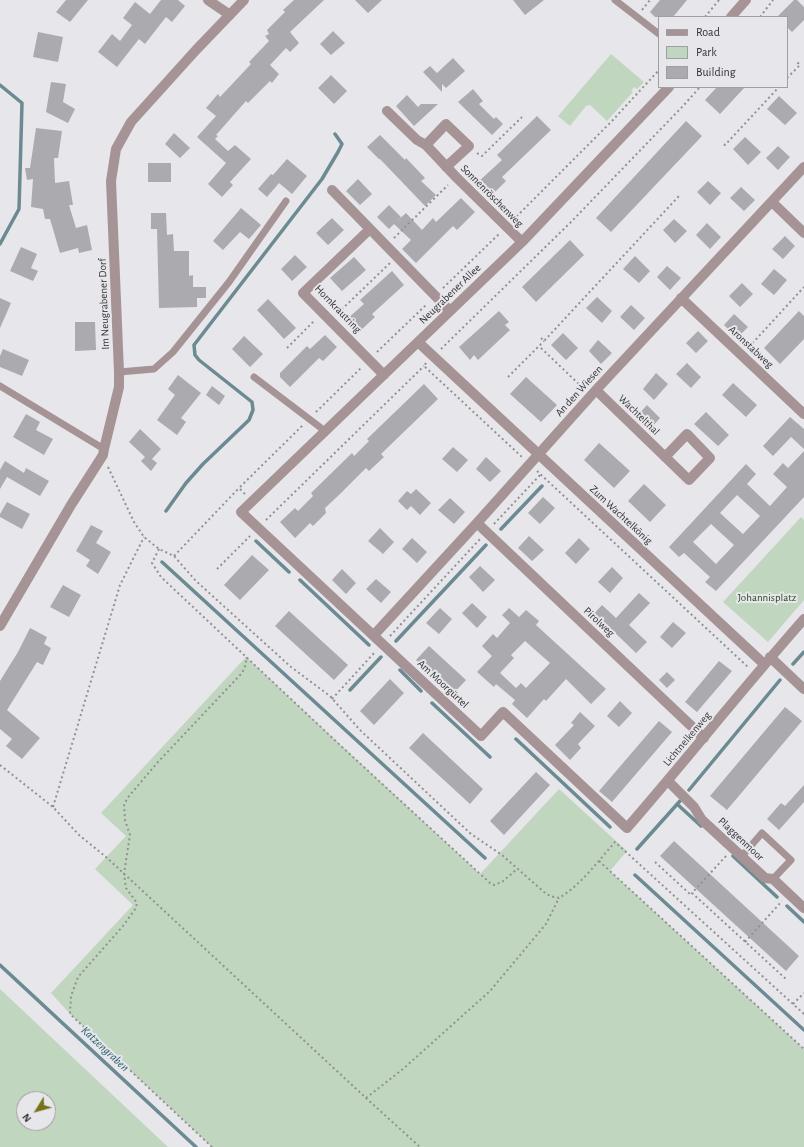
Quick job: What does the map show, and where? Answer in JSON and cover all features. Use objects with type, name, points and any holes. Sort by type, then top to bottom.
[{"type":"street","points":[[208,0],[230,15]]},
{"type":"street","name":"Im Neugrabener Dorf","points":[[0,626],[104,452],[119,387],[111,181],[116,149],[131,122],[196,50],[244,0]]},
{"type":"street","points":[[732,16],[743,2]]},
{"type":"street","name":"Neugrabener Allee","points":[[242,512],[522,242],[668,88]]},
{"type":"street","name":"Sonnenröschenweg","points":[[387,111],[416,140],[426,145],[446,167],[522,242]]},
{"type":"street","name":"Sonnenröschenweg","points":[[426,145],[446,124],[468,146],[446,167]]},
{"type":"street","name":"An den Wiesen","points":[[374,635],[477,523],[593,393],[804,167]]},
{"type":"street","points":[[332,190],[450,311]]},
{"type":"street","points":[[772,202],[804,233]]},
{"type":"street","name":"Hornkrautring","points":[[370,229],[303,293],[384,374]]},
{"type":"street","name":"Aronstabweg","points":[[681,298],[804,414]]},
{"type":"street","name":"Zum Wachtelkönig","points":[[418,342],[538,454],[767,661],[804,689]]},
{"type":"street","name":"Wachtelthal","points":[[593,393],[689,480],[710,458],[687,434],[665,457]]},
{"type":"street","name":"Am Moorgürtel","points":[[242,512],[481,736],[503,712],[627,828]]},
{"type":"street","name":"Pirolweg","points":[[477,523],[704,738]]},
{"type":"street","points":[[767,661],[804,619]]},
{"type":"street","name":"Lichtnelkenweg","points":[[627,828],[668,781],[767,661]]},
{"type":"street","name":"Plaggenmoor","points":[[668,781],[694,807],[702,820],[765,878],[773,879],[804,908]]},
{"type":"lane","points":[[615,0],[658,33]]},
{"type":"lane","points":[[119,372],[154,369],[172,352],[229,282],[286,201]]},
{"type":"lane","points":[[254,377],[325,431]]},
{"type":"lane","points":[[0,386],[104,452]]},
{"type":"lane","points":[[742,856],[762,833],[790,860],[773,879]]},
{"type":"path","points":[[761,16],[773,0]]},
{"type":"path","points":[[706,16],[718,1]]},
{"type":"path","points":[[788,77],[800,65],[796,62]]},
{"type":"path","points":[[174,556],[239,488],[506,227],[611,122],[658,71]]},
{"type":"path","points":[[217,569],[258,527],[571,222],[699,88]]},
{"type":"path","points":[[724,144],[725,145],[778,88]]},
{"type":"path","points":[[468,146],[482,156],[522,117]]},
{"type":"path","points":[[386,246],[456,177]]},
{"type":"path","points":[[508,377],[544,341],[678,196]]},
{"type":"path","points":[[331,320],[396,257]]},
{"type":"path","points":[[612,261],[616,264]]},
{"type":"path","points":[[741,355],[804,287]]},
{"type":"path","points":[[287,348],[323,312]]},
{"type":"path","points":[[541,338],[544,341]]},
{"type":"path","points":[[540,348],[593,393]]},
{"type":"path","points":[[424,366],[756,674]]},
{"type":"path","points":[[104,452],[134,522],[144,537],[159,549],[174,556],[196,581],[291,667],[332,698],[360,730],[471,834],[502,856],[544,892],[550,896],[559,898],[567,894],[615,842],[804,1014]]},
{"type":"path","points":[[332,698],[541,474]]},
{"type":"path","points":[[239,488],[253,501]]},
{"type":"path","points":[[53,807],[120,585],[144,537]]},
{"type":"path","points":[[159,549],[152,563],[161,577],[490,882],[494,885],[502,882],[517,869]]},
{"type":"path","points":[[212,1147],[70,1014],[71,996],[78,977],[123,926],[136,908],[136,903],[126,888],[124,874],[130,835],[125,820],[124,804],[158,762],[242,673],[246,664],[246,657]]},
{"type":"path","points":[[0,765],[53,807],[79,834],[420,1147]]},
{"type":"path","points":[[692,894],[733,848]]},
{"type":"path","points":[[599,861],[804,1049]]},
{"type":"path","points":[[655,862],[787,980]]},
{"type":"path","points":[[745,942],[789,894]]},
{"type":"path","points":[[366,1098],[403,1069],[490,992],[546,924],[559,898]]},
{"type":"path","points":[[794,1004],[804,993]]},
{"type":"green space","points":[[611,54],[644,82],[637,89],[634,87],[631,91],[633,92],[607,121],[590,105],[586,106],[570,126],[558,116]]},
{"type":"green space","name":"Johannisplatz","points":[[801,517],[804,520],[804,600],[768,642],[723,602]]},
{"type":"green space","points":[[246,657],[480,874],[559,789],[627,851],[610,871],[804,1049],[804,1147],[212,1147],[70,1014],[51,993],[133,905],[95,869],[126,836],[101,813]]},
{"type":"green space","points":[[0,989],[168,1147],[0,1147]]},
{"type":"building","points":[[66,0],[88,0],[70,22],[56,12]]},
{"type":"building","points":[[161,0],[178,0],[185,6],[172,22],[166,17],[145,44],[139,39],[117,67],[98,52],[112,34],[120,41],[132,25],[123,18],[135,2],[150,14]]},
{"type":"building","points":[[294,0],[324,0],[290,32],[299,43],[290,52],[286,48],[270,65],[279,74],[272,83],[270,81],[248,103],[246,101],[216,135],[218,136],[215,139],[228,151],[235,145],[251,159],[230,182],[233,185],[222,197],[208,184],[226,163],[197,137],[216,116],[206,108],[218,94],[220,97],[251,64],[249,62],[269,41],[265,36],[269,34],[267,30],[285,12],[283,10]]},
{"type":"building","points":[[355,0],[382,0],[368,13]]},
{"type":"building","points":[[513,0],[544,0],[525,15]]},
{"type":"building","points":[[660,0],[687,0],[674,16],[655,17],[650,12]]},
{"type":"building","points":[[794,0],[797,0],[804,7],[804,20],[792,32],[788,28],[788,16],[778,16]]},
{"type":"building","points":[[333,31],[345,43],[331,55],[320,44]]},
{"type":"building","points":[[38,32],[63,37],[58,62],[33,57]]},
{"type":"building","points":[[453,58],[465,71],[446,88],[442,84],[442,92],[423,72],[430,66],[437,73]]},
{"type":"building","points":[[331,75],[347,91],[334,104],[318,88]]},
{"type":"building","points":[[51,82],[66,84],[63,102],[75,109],[68,123],[46,112]]},
{"type":"building","points":[[716,88],[744,88],[720,114],[705,100]]},
{"type":"building","points":[[473,89],[483,101],[479,104],[494,119],[496,117],[503,124],[492,135],[458,102]]},
{"type":"building","points":[[407,95],[418,107],[421,104],[438,104],[414,126],[396,106]]},
{"type":"building","points":[[779,96],[797,113],[785,125],[767,109]]},
{"type":"building","points":[[537,116],[551,130],[502,177],[506,181],[490,197],[477,183],[502,160],[497,155]]},
{"type":"building","points":[[686,121],[702,136],[611,232],[596,218]]},
{"type":"building","points":[[36,128],[62,131],[58,158],[54,158],[55,183],[69,181],[73,205],[69,205],[76,228],[87,225],[92,250],[79,253],[78,248],[60,253],[50,219],[45,219],[43,209],[31,207],[33,179],[27,180],[25,168],[30,168]]},
{"type":"building","points":[[174,133],[190,148],[180,158],[165,144]]},
{"type":"building","points":[[380,135],[405,160],[406,158],[425,178],[421,181],[436,195],[425,206],[367,147]]},
{"type":"building","points":[[745,137],[761,152],[748,165],[733,149]]},
{"type":"building","points":[[778,146],[790,157],[778,170],[766,158]]},
{"type":"building","points":[[287,159],[307,176],[292,194],[279,183],[267,197],[258,189]]},
{"type":"building","points":[[148,163],[171,163],[171,182],[148,182]]},
{"type":"building","points":[[358,179],[372,194],[360,205],[346,191]]},
{"type":"building","points":[[708,181],[721,193],[710,205],[697,192]]},
{"type":"building","points":[[741,187],[755,200],[744,211],[730,198]]},
{"type":"building","points":[[461,198],[475,212],[457,230],[453,226],[416,263],[402,249],[411,240],[394,224],[389,229],[377,217],[389,205],[401,217],[396,222],[406,213],[422,230],[433,218],[436,222]]},
{"type":"building","points":[[241,208],[261,225],[249,239],[240,232],[223,250],[213,241]]},
{"type":"building","points":[[151,213],[166,213],[167,235],[173,234],[174,251],[189,251],[189,276],[193,275],[193,287],[206,287],[206,298],[197,298],[197,307],[159,308],[157,229],[151,229]]},
{"type":"building","points":[[332,218],[344,230],[328,245],[316,233]]},
{"type":"building","points":[[674,219],[687,231],[675,243],[663,230]]},
{"type":"building","points":[[707,223],[721,237],[710,249],[696,235]]},
{"type":"building","points":[[785,236],[795,246],[783,259],[772,249]]},
{"type":"building","points":[[570,240],[584,255],[536,302],[522,287]]},
{"type":"building","points":[[21,247],[37,254],[31,268],[38,271],[33,281],[10,271]]},
{"type":"building","points":[[295,255],[307,267],[292,281],[281,269]]},
{"type":"building","points":[[635,256],[650,271],[639,283],[623,269]]},
{"type":"building","points":[[354,257],[366,270],[342,291],[330,278]]},
{"type":"building","points":[[667,266],[681,278],[670,290],[657,277]]},
{"type":"building","points":[[774,269],[787,280],[774,295],[761,284]]},
{"type":"building","points":[[392,271],[404,285],[372,314],[375,317],[359,332],[347,319],[364,304],[360,300]]},
{"type":"building","points":[[742,283],[753,294],[740,307],[729,296]]},
{"type":"building","points":[[597,297],[612,311],[602,323],[586,308]]},
{"type":"building","points":[[0,298],[11,303],[0,328]]},
{"type":"building","points":[[268,299],[296,328],[284,339],[257,310]]},
{"type":"building","points":[[631,305],[645,318],[634,330],[620,317]]},
{"type":"building","points":[[499,311],[509,322],[505,325],[510,330],[478,360],[474,355],[470,360],[459,347]]},
{"type":"building","points":[[799,311],[804,316],[804,339],[780,364],[764,348]]},
{"type":"building","points":[[734,314],[748,327],[737,338],[724,325]]},
{"type":"building","points":[[75,322],[95,322],[96,350],[75,351]]},
{"type":"building","points":[[698,331],[708,341],[696,353],[686,343]]},
{"type":"building","points":[[563,333],[578,348],[566,360],[551,345]]},
{"type":"building","points":[[325,335],[337,347],[323,361],[319,358],[290,387],[280,377],[280,373],[307,346],[310,349]]},
{"type":"building","points":[[244,336],[263,354],[250,367],[232,349]]},
{"type":"building","points":[[598,340],[612,353],[601,364],[589,351]]},
{"type":"building","points":[[3,349],[29,360],[22,376],[0,367],[0,356]]},
{"type":"building","points":[[687,363],[701,377],[691,388],[676,374]]},
{"type":"building","points":[[656,373],[668,384],[654,400],[643,389]]},
{"type":"building","points":[[178,375],[201,393],[181,418],[186,422],[177,435],[157,420],[175,395],[168,389]]},
{"type":"building","points":[[526,377],[557,405],[541,422],[510,394]]},
{"type":"building","points":[[733,383],[757,405],[746,417],[722,395]]},
{"type":"building","points":[[424,384],[438,399],[381,454],[384,457],[369,471],[366,468],[325,508],[326,513],[313,526],[310,523],[295,538],[280,522],[295,508],[298,511],[313,496],[311,493],[352,453],[354,456],[369,441],[367,439]]},
{"type":"building","points":[[212,386],[225,396],[219,405],[206,395]]},
{"type":"building","points":[[647,405],[660,418],[650,429],[637,416]]},
{"type":"building","points":[[706,412],[729,435],[718,446],[694,424]]},
{"type":"building","points":[[26,414],[40,422],[36,430],[53,439],[44,455],[13,437]]},
{"type":"building","points":[[790,417],[804,429],[804,449],[791,437],[773,456],[763,446]]},
{"type":"building","points":[[140,429],[161,449],[152,459],[157,463],[151,471],[141,461],[145,457],[129,442]]},
{"type":"building","points":[[599,443],[630,471],[614,488],[584,460]]},
{"type":"building","points":[[453,447],[468,460],[457,472],[442,459]]},
{"type":"building","points":[[804,451],[804,497],[716,591],[705,582],[710,577],[684,553],[679,557],[669,547],[746,464],[756,474],[747,484],[770,506],[787,487],[773,474],[783,463],[788,468]],"holes":[[[737,495],[760,516],[743,534],[720,513]],[[711,524],[734,545],[716,564],[693,542]]]},
{"type":"building","points":[[486,457],[501,471],[490,482],[476,469]]},
{"type":"building","points":[[5,461],[24,473],[26,468],[49,481],[40,496],[7,477],[0,489],[0,470]]},
{"type":"building","points":[[644,484],[666,505],[650,522],[628,501]]},
{"type":"building","points":[[416,489],[431,503],[420,515],[411,506],[407,510],[398,501],[407,491],[411,494]]},
{"type":"building","points":[[543,497],[555,508],[540,524],[528,513]]},
{"type":"building","points":[[450,498],[465,512],[454,524],[438,510]]},
{"type":"building","points":[[7,502],[30,514],[22,529],[0,517],[0,514]]},
{"type":"building","points":[[91,525],[103,531],[96,543],[111,552],[98,574],[86,566],[90,560],[76,551]]},
{"type":"building","points":[[380,528],[394,542],[383,554],[368,541]]},
{"type":"building","points":[[529,536],[544,550],[532,561],[518,548]]},
{"type":"building","points":[[412,538],[427,552],[417,563],[402,549]]},
{"type":"building","points":[[579,538],[590,549],[576,564],[565,553]]},
{"type":"building","points":[[252,555],[269,570],[240,600],[224,585]]},
{"type":"building","points":[[480,566],[495,580],[483,592],[469,577]]},
{"type":"building","points":[[612,567],[623,578],[610,593],[598,582]]},
{"type":"building","points":[[342,569],[356,583],[346,594],[332,580]]},
{"type":"building","points":[[376,579],[391,592],[381,603],[366,589]]},
{"type":"building","points":[[63,585],[81,595],[69,617],[50,607]]},
{"type":"building","points":[[639,593],[650,603],[629,625],[647,642],[636,653],[609,627],[607,629],[592,616],[602,605],[616,618]]},
{"type":"building","points":[[472,603],[487,617],[477,628],[462,613]]},
{"type":"building","points":[[440,608],[452,619],[439,634],[426,623]]},
{"type":"building","points":[[509,608],[519,617],[526,610],[539,621],[536,625],[606,689],[591,704],[566,679],[546,701],[544,699],[527,718],[512,704],[515,700],[496,684],[494,687],[477,672],[492,656],[482,646],[493,634],[497,638],[510,623],[502,615]],"holes":[[[525,641],[550,663],[526,688],[521,683],[516,688],[500,673],[514,658],[511,655]]]},
{"type":"building","points":[[289,611],[348,665],[334,680],[275,626]]},
{"type":"building","points":[[673,622],[686,633],[672,648],[660,637]]},
{"type":"building","points":[[30,628],[47,637],[44,644],[51,648],[43,665],[37,662],[7,710],[40,738],[22,759],[6,746],[12,739],[0,729],[0,681],[18,652]]},
{"type":"building","points":[[429,646],[466,680],[453,694],[416,660]]},
{"type":"building","points":[[719,661],[732,671],[697,712],[685,702]]},
{"type":"building","points":[[667,672],[675,680],[667,688],[659,680]]},
{"type":"building","points":[[390,679],[404,693],[374,725],[360,711]]},
{"type":"building","points":[[620,701],[632,713],[619,727],[607,716]]},
{"type":"building","points":[[785,707],[802,721],[727,810],[710,796]]},
{"type":"building","points":[[580,712],[595,726],[578,744],[581,748],[570,760],[555,745],[574,725],[571,723]]},
{"type":"building","points":[[659,721],[672,732],[612,802],[599,791]]},
{"type":"building","points":[[423,733],[483,789],[470,804],[409,748]]},
{"type":"building","points":[[536,772],[550,785],[504,835],[490,821]]},
{"type":"building","points":[[804,785],[804,802],[779,830],[767,819],[781,803],[785,806]]},
{"type":"building","points":[[674,841],[799,956],[786,971],[660,856]]},
{"type":"waterway","points":[[0,85],[22,103],[19,209],[0,244]]},
{"type":"waterway","points":[[166,511],[186,483],[203,464],[249,420],[253,410],[252,402],[199,360],[195,355],[194,345],[322,179],[342,144],[335,134]]},
{"type":"waterway","points":[[501,529],[542,486]]},
{"type":"waterway","points":[[256,541],[289,572]]},
{"type":"waterway","points":[[396,641],[486,545]]},
{"type":"waterway","points":[[162,562],[485,858]]},
{"type":"waterway","points":[[300,580],[369,645]]},
{"type":"waterway","points":[[793,664],[804,652]]},
{"type":"waterway","points":[[350,690],[381,657]]},
{"type":"waterway","points":[[400,670],[421,691]]},
{"type":"waterway","points":[[689,790],[780,680]]},
{"type":"waterway","points":[[432,703],[490,757]]},
{"type":"waterway","points":[[516,739],[610,827]]},
{"type":"waterway","points":[[637,849],[680,801]]},
{"type":"waterway","points":[[677,804],[701,826]]},
{"type":"waterway","points":[[733,856],[777,897]]},
{"type":"waterway","points":[[635,875],[804,1030]]},
{"type":"waterway","points":[[787,906],[804,922]]},
{"type":"waterway","name":"Katzengraben","points":[[0,965],[196,1147]]}]
